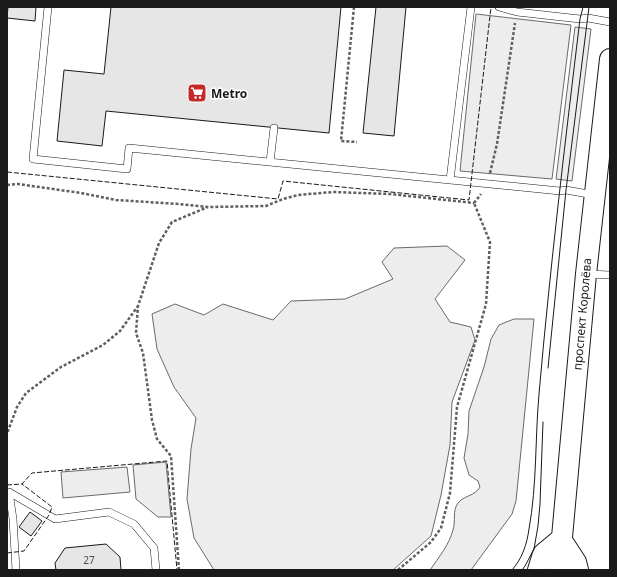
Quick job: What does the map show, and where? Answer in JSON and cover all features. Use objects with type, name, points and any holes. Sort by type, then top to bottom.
[{"type":"main road","name":"проспект Королёва","points":[[559,570],[586,274],[610,59]]},
{"type":"main road","points":[[538,570],[543,554],[561,539],[576,562],[578,570]]},
{"type":"lane","points":[[48,7],[33,160],[127,169],[129,148],[487,184],[560,191],[566,190],[594,195]]},
{"type":"lane","points":[[450,180],[471,7]]},
{"type":"lane","points":[[498,7],[517,12],[588,18],[610,22]]},
{"type":"lane","points":[[270,162],[274,128]]},
{"type":"lane","points":[[586,274],[610,276]]},
{"type":"lane","points":[[8,492],[13,519],[16,570]]},
{"type":"lane","points":[[8,492],[55,519],[109,512],[134,524],[154,548],[156,570]]},
{"type":"path","points":[[354,7],[341,141],[357,142]]},
{"type":"path","points":[[474,203],[487,184],[497,144],[517,12]]},
{"type":"path","points":[[7,185],[18,184],[116,200],[209,207],[266,206],[298,195],[333,192],[390,194],[474,203]]},
{"type":"path","points":[[398,570],[431,542],[441,528],[450,493],[457,407],[486,304],[490,242],[474,203]]},
{"type":"path","points":[[179,570],[171,456],[157,439],[152,420],[142,353],[136,334],[138,306],[159,243],[172,222],[209,207]]},
{"type":"path","points":[[7,431],[17,407],[26,392],[61,368],[103,345],[120,331],[138,306]]},
{"type":"shaded area","points":[[476,14],[571,25],[552,179],[460,171]]},
{"type":"shaded area","points":[[575,27],[591,29],[572,181],[556,179]]},
{"type":"shaded area","points":[[447,246],[465,260],[435,299],[450,322],[471,327],[475,340],[452,402],[450,445],[441,495],[431,536],[393,570],[214,570],[194,538],[187,499],[191,449],[196,418],[174,387],[157,349],[152,314],[175,304],[204,315],[223,304],[273,320],[291,301],[345,299],[393,279],[382,262],[394,248]]},
{"type":"shaded area","points":[[514,319],[534,319],[516,501],[512,514],[471,570],[430,570],[449,541],[454,527],[456,506],[460,501],[478,490],[480,487],[478,481],[469,475],[464,458],[468,434],[469,411],[484,367],[491,339],[499,325]]},
{"type":"shaded area","points":[[166,462],[171,517],[158,517],[136,499],[133,465]]},
{"type":"shaded area","points":[[127,467],[130,492],[63,498],[61,472]]},
{"type":"building","points":[[8,7],[36,7],[35,21],[7,18]]},
{"type":"building","name":"Metro","points":[[111,7],[341,7],[329,133],[106,111],[102,146],[57,141],[64,70],[104,74]]},
{"type":"building","points":[[376,7],[406,7],[394,136],[363,133]]},
{"type":"building","points":[[30,512],[42,521],[31,536],[19,527]]},
{"type":"building","points":[[106,544],[120,557],[121,570],[56,570],[55,563],[65,548]]},
{"type":"tram line","points":[[512,570],[519,561],[525,546],[532,512],[539,394],[548,300],[574,66],[583,7]]},
{"type":"tram line","points":[[548,368],[566,190],[589,7]]},
{"type":"tram line","points":[[522,570],[534,549],[538,526],[543,422]]},
{"type":"fence","points":[[7,172],[278,199],[283,181],[469,200],[491,7]]},
{"type":"fence","points":[[7,485],[22,484],[32,473],[167,461],[177,570]]},
{"type":"fence","points":[[7,553],[24,551],[49,515],[52,507],[22,484]]},
{"type":"place","name":"Metro","points":[[197,93]]}]
